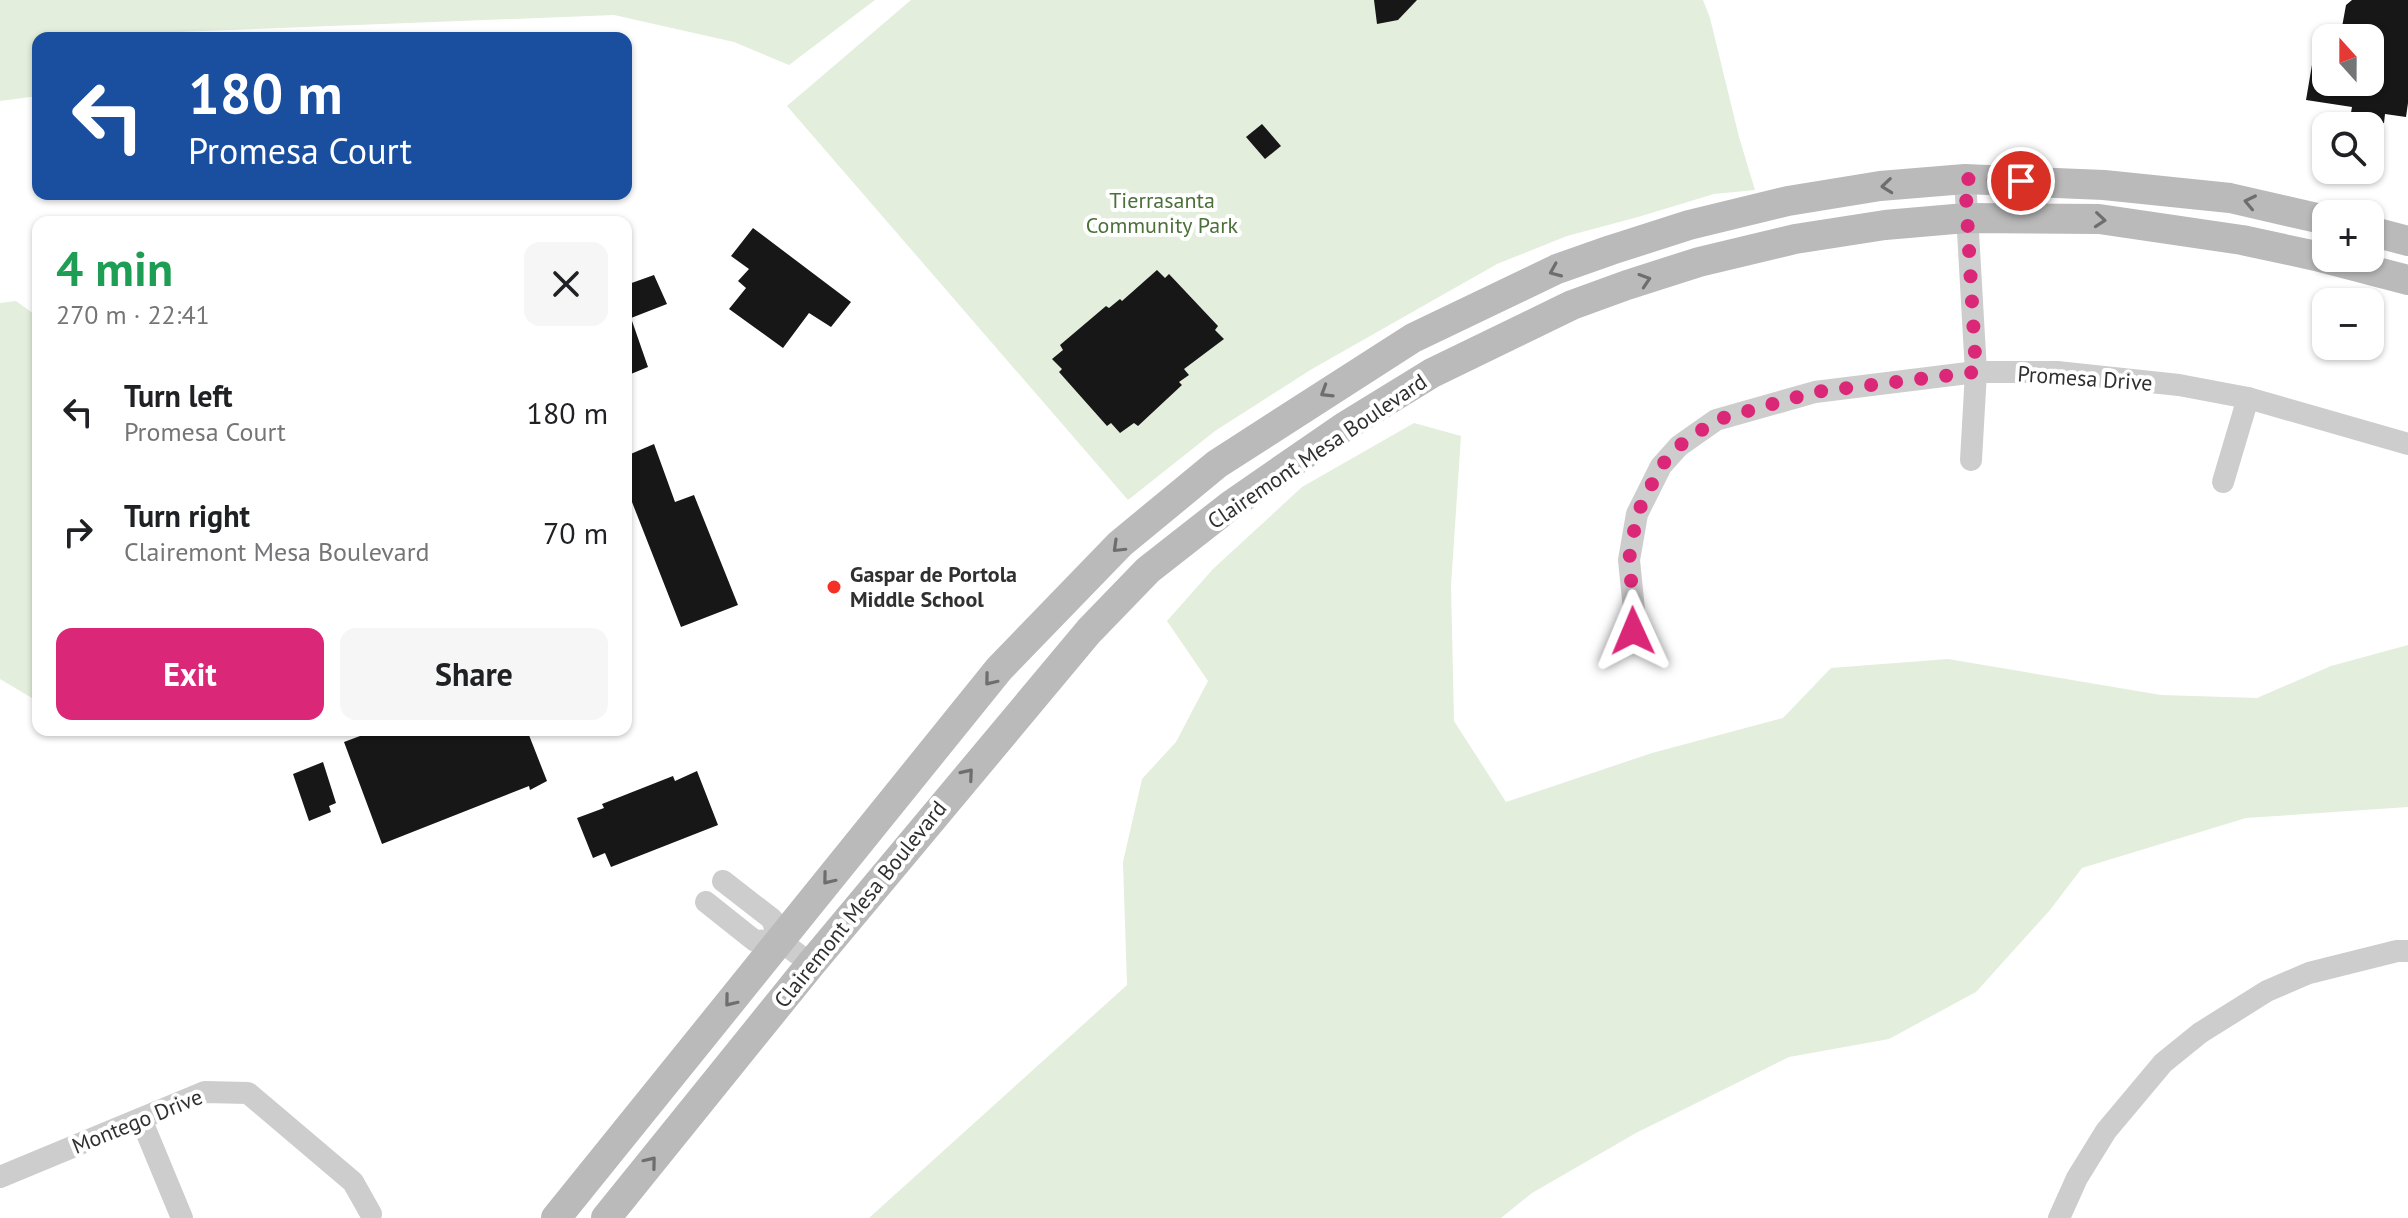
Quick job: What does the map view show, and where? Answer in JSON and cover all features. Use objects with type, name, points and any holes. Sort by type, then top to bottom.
[{"type":"main road","name":"Clairemont Mesa Boulevard","points":[[556,1218],[999,669],[1120,544],[1217,464],[1413,338],[1557,269],[1611,250],[1689,225],[1788,201],[1880,186],[1965,179],[2104,185],[2230,198],[2312,217]]},
{"type":"main road","name":"Clairemont Mesa Boulevard","points":[[606,1218],[1026,703],[1148,570],[1231,505],[1344,427],[1432,373],[1572,305],[1699,262],[1795,239],[1885,225],[1966,218],[2099,219],[2242,240],[2408,280]]},
{"type":"main road","points":[[2384,235],[2408,241]]},
{"type":"main road","points":[[1572,305],[1598,285],[1612,260],[1611,250]]},
{"type":"street","points":[[1965,179],[1976,372],[1971,460]]},
{"type":"street","name":"Promesa Drive","points":[[1633,631],[1629,560],[1637,514],[1661,466],[1679,446],[1716,420],[1815,392],[1976,372],[2057,372],[2179,385],[2248,398],[2408,444]]},
{"type":"street","points":[[2223,482],[2248,398]]},
{"type":"street","points":[[723,881],[772,919],[779,940],[811,964]]},
{"type":"street","points":[[706,902],[755,941],[779,940]]},
{"type":"street","points":[[2059,1218],[2077,1178],[2106,1131],[2163,1063],[2200,1033],[2267,991],[2309,973],[2408,951]]},
{"type":"street","name":"Montego Drive","points":[[0,1177],[205,1092],[248,1093],[353,1182],[371,1214]]},
{"type":"street","points":[[141,1119],[182,1218]]},
{"type":"green space","points":[[0,0],[875,0],[789,65],[734,42],[614,15],[179,32],[32,32],[32,97],[0,101]]},
{"type":"green space","name":"Tierrasanta Community Park","points":[[911,0],[1703,0],[1755,190],[1714,194],[1567,236],[1497,264],[1312,369],[1215,431],[1128,500],[787,106]]},
{"type":"green space","points":[[16,301],[32,313],[32,698],[0,679],[0,303]]},
{"type":"green space","points":[[1414,423],[1461,436],[1451,586],[1454,721],[1506,802],[1652,753],[1783,718],[1831,668],[1948,659],[2161,695],[2257,698],[2331,666],[2408,645],[2408,807],[2246,818],[2082,868],[2050,910],[1976,992],[1889,1039],[1789,1057],[1636,1133],[1532,1193],[1501,1218],[869,1218],[1127,985],[1123,862],[1142,779],[1176,742],[1208,681],[1167,621],[1213,569],[1302,487]]},
{"type":"building","points":[[1374,0],[1417,0],[1398,20],[1377,24]]},
{"type":"building","points":[[2352,0],[2408,0],[2406,117],[2385,114],[2384,123],[2384,112],[2351,112],[2352,107],[2306,100],[2312,65],[2312,96],[2384,96],[2384,24],[2343,24],[2346,5]]},
{"type":"building","points":[[1262,124],[1281,146],[1265,159],[1246,137]]},
{"type":"building","points":[[753,228],[851,302],[831,327],[809,313],[783,348],[729,309],[746,288],[738,281],[749,269],[731,256]]},
{"type":"building","points":[[1157,270],[1165,278],[1169,274],[1218,326],[1215,330],[1224,339],[1184,369],[1189,375],[1179,382],[1182,385],[1138,426],[1134,423],[1120,433],[1111,423],[1107,426],[1059,372],[1062,369],[1052,359],[1063,350],[1060,345],[1106,306],[1109,308],[1120,299],[1122,301]]},
{"type":"building","points":[[654,275],[667,304],[632,318],[632,283]]},
{"type":"building","points":[[632,321],[648,367],[632,374]]},
{"type":"building","points":[[654,444],[675,502],[694,495],[738,605],[681,627],[632,502],[632,453]]},
{"type":"building","points":[[360,736],[529,736],[547,781],[382,844],[344,742]]},
{"type":"building","points":[[323,762],[336,803],[329,806],[331,812],[309,821],[293,774]]},
{"type":"building","points":[[697,771],[718,825],[611,867],[605,853],[593,858],[577,818],[604,808],[602,804],[673,776],[675,781]]},
{"type":"place","name":"Gaspar de Portola Middle School","points":[[834,587]]},
{"type":"route","points":[[1633,631],[1629,560],[1637,514],[1661,466],[1679,446],[1716,420],[1815,392],[1976,372],[1965,179],[2021,181]]}]
